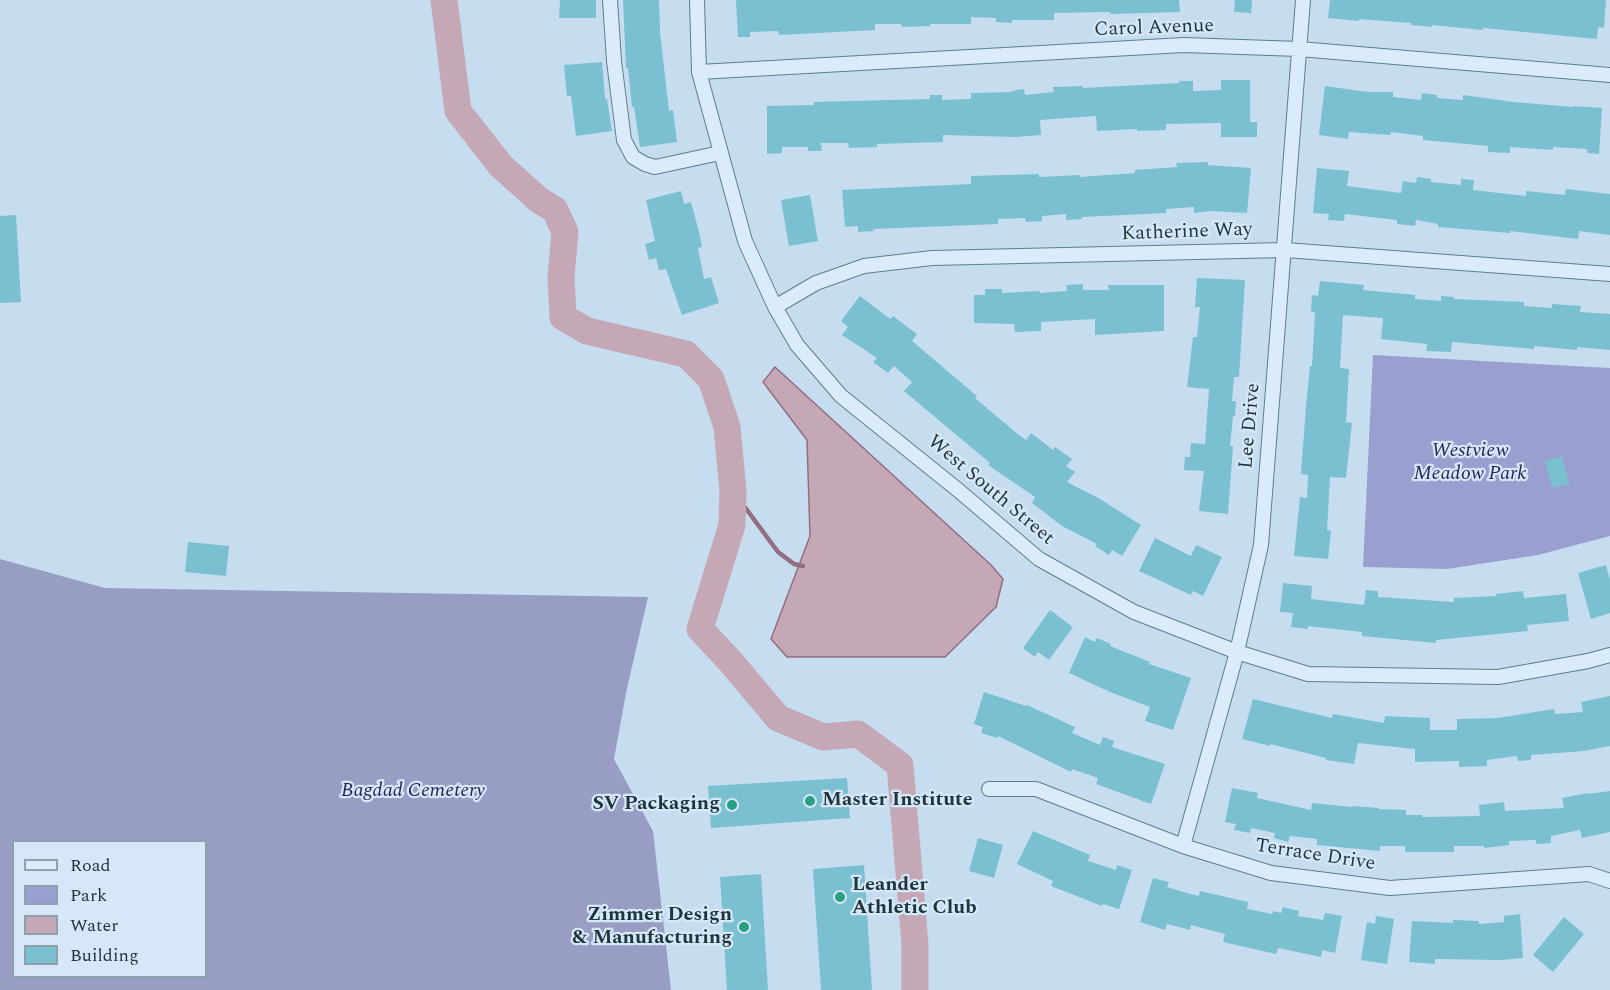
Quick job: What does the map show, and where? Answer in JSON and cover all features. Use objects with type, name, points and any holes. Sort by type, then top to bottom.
[{"type":"street","points":[[610,0],[614,61],[624,140],[633,157],[645,165],[656,167],[720,153]]},
{"type":"street","name":"West South Street","points":[[697,0],[699,72],[745,241],[775,307],[797,345],[841,396],[1039,559],[1134,612],[1237,652],[1308,674],[1498,677],[1610,655]]},
{"type":"street","name":"Lee Drive","points":[[1184,846],[1237,652],[1262,545],[1303,0]]},
{"type":"street","name":"Carol Avenue","points":[[699,72],[1184,45],[1299,49],[1610,75]]},
{"type":"street","name":"Katherine Way","points":[[775,307],[816,283],[864,266],[932,258],[1285,250],[1610,274]]},
{"type":"street","name":"Terrace Drive","points":[[989,789],[1036,789],[1184,846],[1271,873],[1390,888],[1589,874],[1610,881]]},
{"type":"green space","name":"Westview Meadow Park","points":[[1373,355],[1610,368],[1610,536],[1538,555],[1447,569],[1363,567]]},
{"type":"green space","name":"Bagdad Cemetery","points":[[0,559],[105,588],[648,597],[626,693],[614,759],[653,831],[671,990],[0,990]]},
{"type":"water","points":[[775,367],[991,565],[1003,579],[996,607],[945,657],[787,657],[771,639],[810,536],[807,440],[763,382]]},
{"type":"building","points":[[560,0],[596,0],[596,18],[559,18]]},
{"type":"building","points":[[623,0],[659,0],[660,32],[669,111],[673,110],[677,142],[640,147],[634,107],[632,107],[628,68],[626,68]]},
{"type":"building","points":[[736,0],[1179,0],[1180,12],[1054,13],[1054,20],[1012,20],[1012,23],[996,22],[996,18],[971,17],[971,24],[902,27],[901,24],[875,24],[875,30],[779,35],[778,31],[750,32],[750,37],[738,37]]},
{"type":"building","points":[[1235,0],[1252,0],[1251,13],[1234,12]]},
{"type":"building","points":[[1330,0],[1606,0],[1604,28],[1598,27],[1597,39],[1483,28],[1483,30],[1432,25],[1432,27],[1411,25],[1411,23],[1328,18]]},
{"type":"building","points":[[602,62],[605,99],[607,99],[612,131],[576,136],[571,96],[567,96],[564,65]]},
{"type":"building","points":[[1221,80],[1250,80],[1250,122],[1257,122],[1257,137],[1221,137],[1221,123],[1166,124],[1166,130],[1097,131],[1096,116],[1040,120],[1041,135],[1016,137],[943,135],[943,142],[877,144],[877,147],[849,148],[848,143],[821,143],[822,151],[808,151],[808,147],[782,147],[782,153],[767,154],[767,106],[814,105],[814,102],[930,99],[930,95],[942,95],[942,100],[971,99],[971,93],[1012,92],[1024,89],[1025,95],[1054,92],[1053,87],[1082,86],[1083,88],[1179,83],[1179,81],[1193,81],[1193,91],[1221,90]]},
{"type":"building","points":[[1325,86],[1368,92],[1393,92],[1393,97],[1421,100],[1422,93],[1437,95],[1437,98],[1463,100],[1463,95],[1514,102],[1602,108],[1599,154],[1587,153],[1587,149],[1553,147],[1553,150],[1510,147],[1510,153],[1488,152],[1488,146],[1423,140],[1423,136],[1391,132],[1390,135],[1349,132],[1348,139],[1319,135]]},
{"type":"building","points":[[1208,162],[1208,165],[1251,168],[1247,213],[1210,211],[1194,213],[1194,207],[1166,209],[1166,213],[1082,217],[1082,219],[1066,220],[1066,214],[1042,216],[1042,221],[1026,222],[1025,218],[998,219],[998,224],[873,229],[874,231],[858,232],[858,226],[845,227],[842,190],[971,184],[971,176],[1039,174],[1039,177],[1080,175],[1080,177],[1135,173],[1135,170],[1177,167],[1176,163]]},
{"type":"building","points":[[1317,168],[1349,171],[1347,186],[1401,193],[1403,181],[1416,183],[1417,177],[1431,179],[1431,182],[1461,185],[1461,179],[1474,180],[1473,190],[1526,196],[1526,191],[1565,195],[1566,189],[1610,194],[1610,235],[1579,231],[1578,239],[1510,231],[1510,233],[1438,227],[1438,224],[1416,220],[1415,226],[1397,224],[1397,220],[1345,214],[1344,221],[1328,220],[1329,214],[1313,213]]},
{"type":"building","points":[[681,191],[684,204],[691,202],[699,232],[702,247],[698,248],[704,279],[711,277],[719,303],[682,315],[666,269],[659,270],[656,258],[649,260],[645,244],[655,241],[646,200]]},
{"type":"building","points":[[810,195],[818,241],[789,246],[781,200]]},
{"type":"building","points":[[16,215],[21,302],[0,303],[0,216]]},
{"type":"building","points":[[1197,278],[1245,280],[1239,377],[1234,377],[1232,401],[1236,401],[1230,446],[1233,446],[1228,514],[1199,511],[1204,471],[1184,470],[1185,457],[1190,457],[1191,443],[1205,444],[1209,389],[1187,387],[1193,337],[1197,337],[1200,307],[1195,307]]},
{"type":"building","points":[[1320,281],[1364,285],[1363,290],[1415,295],[1415,299],[1441,301],[1441,296],[1454,297],[1454,299],[1524,302],[1524,306],[1552,308],[1552,304],[1581,306],[1580,312],[1610,314],[1610,350],[1534,346],[1534,349],[1452,342],[1451,352],[1426,351],[1427,344],[1381,339],[1383,318],[1343,315],[1340,368],[1349,369],[1346,422],[1352,423],[1346,478],[1330,477],[1327,530],[1331,531],[1328,559],[1294,556],[1300,497],[1307,498],[1308,475],[1301,474],[1310,366],[1312,366],[1315,312],[1311,312],[1312,295],[1318,296]]},
{"type":"building","points":[[1083,284],[1083,290],[1109,290],[1108,285],[1164,285],[1164,331],[1095,335],[1095,319],[1041,322],[1041,331],[1015,332],[1014,324],[974,323],[974,295],[985,295],[985,289],[1002,289],[1002,293],[1039,291],[1040,293],[1067,291],[1066,285]]},
{"type":"building","points":[[860,296],[890,319],[893,316],[917,334],[912,341],[1014,431],[1026,440],[1031,433],[1053,450],[1055,447],[1072,459],[1066,466],[1075,472],[1067,482],[1100,499],[1141,525],[1122,556],[1112,550],[1109,555],[1095,546],[1097,544],[1062,526],[1032,503],[1035,497],[988,465],[990,463],[904,391],[912,382],[894,366],[888,373],[873,362],[877,358],[842,335],[848,327],[841,321]]},
{"type":"building","points":[[1562,456],[1569,484],[1552,488],[1545,461]]},
{"type":"building","points":[[1155,538],[1191,556],[1196,545],[1222,557],[1203,596],[1193,591],[1191,595],[1139,571]]},
{"type":"building","points":[[188,542],[229,546],[226,576],[185,572]]},
{"type":"building","points":[[1606,565],[1610,580],[1610,613],[1591,619],[1578,573]]},
{"type":"building","points":[[1283,583],[1312,586],[1311,599],[1364,605],[1366,590],[1378,591],[1378,597],[1454,602],[1454,598],[1496,596],[1496,594],[1523,591],[1524,598],[1566,594],[1569,621],[1527,625],[1528,631],[1436,640],[1436,643],[1362,636],[1362,632],[1308,626],[1308,629],[1291,627],[1293,613],[1280,612]]},
{"type":"building","points":[[1050,610],[1073,627],[1049,660],[1038,652],[1035,657],[1023,648]]},
{"type":"building","points":[[1085,637],[1095,642],[1097,638],[1111,644],[1110,646],[1150,662],[1149,664],[1191,678],[1173,730],[1145,721],[1150,707],[1069,673]]},
{"type":"building","points":[[984,692],[1027,705],[1075,727],[1072,733],[1100,745],[1103,737],[1114,741],[1112,747],[1165,764],[1151,804],[1096,784],[1098,778],[1072,769],[1071,772],[998,736],[997,738],[981,733],[983,727],[974,724]]},
{"type":"building","points":[[1610,696],[1610,746],[1584,751],[1531,755],[1531,760],[1518,761],[1517,756],[1487,760],[1487,766],[1459,767],[1459,761],[1415,762],[1415,749],[1358,743],[1354,764],[1326,760],[1326,758],[1270,744],[1270,746],[1242,739],[1253,699],[1332,718],[1333,714],[1384,723],[1385,716],[1430,718],[1430,730],[1457,730],[1457,719],[1498,718],[1554,709],[1555,714],[1583,712],[1581,702]]},
{"type":"building","points":[[847,778],[850,818],[711,828],[708,786]]},
{"type":"building","points":[[1232,788],[1258,793],[1257,798],[1311,810],[1312,803],[1406,810],[1406,815],[1422,815],[1422,817],[1480,816],[1479,805],[1504,802],[1505,811],[1564,808],[1562,798],[1610,791],[1610,832],[1582,838],[1580,830],[1551,836],[1551,843],[1536,844],[1536,840],[1509,841],[1509,845],[1484,848],[1484,846],[1454,846],[1454,852],[1405,852],[1405,846],[1380,846],[1380,851],[1317,845],[1317,839],[1290,836],[1288,842],[1274,838],[1275,833],[1251,828],[1250,833],[1234,830],[1236,824],[1225,822]]},
{"type":"building","points":[[1033,831],[1090,855],[1088,861],[1116,870],[1117,865],[1132,870],[1119,909],[1103,904],[1102,906],[1051,886],[1053,881],[1017,864]]},
{"type":"building","points":[[978,838],[1003,845],[994,878],[969,871]]},
{"type":"building","points":[[864,865],[872,990],[821,990],[813,869]]},
{"type":"building","points":[[761,874],[768,990],[727,990],[720,877]]},
{"type":"building","points":[[1153,878],[1169,882],[1167,887],[1190,894],[1199,896],[1200,891],[1248,902],[1247,909],[1272,914],[1273,911],[1281,913],[1283,907],[1299,911],[1298,916],[1323,920],[1325,913],[1342,916],[1335,953],[1322,950],[1321,957],[1278,948],[1276,954],[1223,942],[1225,934],[1191,925],[1190,930],[1167,924],[1165,930],[1140,922]]},
{"type":"building","points":[[1520,914],[1523,958],[1435,959],[1435,964],[1409,962],[1412,921],[1453,923],[1453,920],[1479,921],[1479,924],[1504,922],[1504,916]]},
{"type":"building","points":[[1376,916],[1394,919],[1387,964],[1361,960],[1367,922],[1375,924]]},
{"type":"building","points":[[1564,917],[1584,934],[1553,972],[1533,955]]},
{"type":"waterway","points":[[444,0],[458,111],[501,166],[539,200],[555,210],[565,232],[561,277],[563,317],[587,331],[686,354],[711,379],[727,427],[733,491],[732,525],[700,629],[778,718],[823,737],[858,734],[900,765],[915,945],[915,990]]},
{"type":"waterway","points":[[733,491],[778,552],[794,564],[803,566]]},
{"type":"place","name":"Master Institute","points":[[810,801]]},
{"type":"place","name":"SV Packaging","points":[[732,805]]},
{"type":"place","name":"Leander Athletic Club","points":[[840,897]]},
{"type":"place","name":"Zimmer Design & Manufacturing","points":[[744,927]]}]
